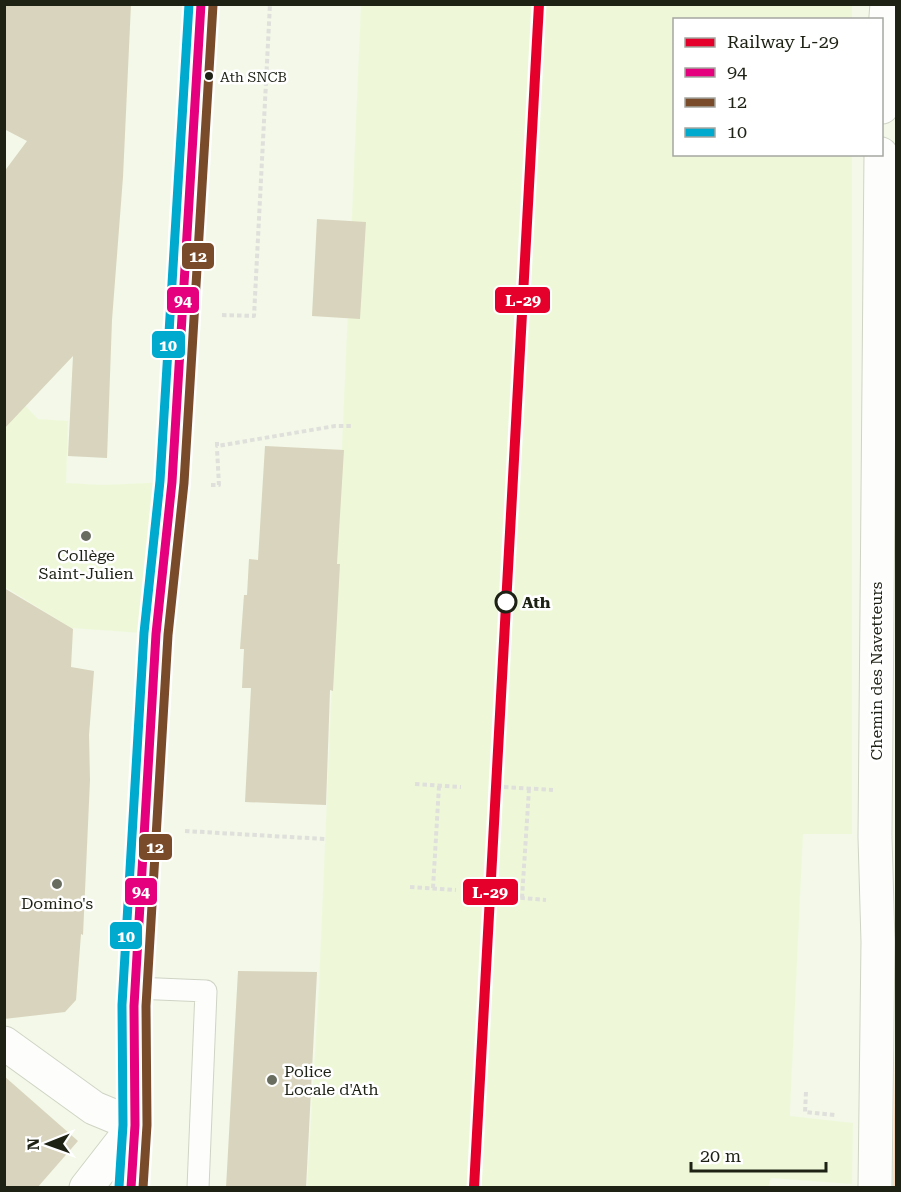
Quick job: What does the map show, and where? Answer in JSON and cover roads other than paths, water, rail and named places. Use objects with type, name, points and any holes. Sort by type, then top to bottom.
[{"type":"street","points":[[131,1188],[135,1125],[135,988],[156,634],[172,482],[201,4]]},
{"type":"street","points":[[883,54],[887,4]]},
{"type":"street","name":"Chemin des Navetteurs","points":[[875,1188],[878,942],[875,837],[881,156]]},
{"type":"street","points":[[4,1043],[94,1108],[135,1125]]},
{"type":"street","points":[[86,1188],[135,1125]]},
{"type":"lane","points":[[135,988],[206,991],[198,1188]]},
{"type":"rail line","name":"L-29","points":[[474,1188],[539,4]]},
{"type":"place","name":"Ath SNCB","points":[[209,76]]},
{"type":"place","name":"Collège Saint-Julien","points":[[86,536]]},
{"type":"place","name":"Ath","points":[[506,602]]},
{"type":"place","name":"Domino's","points":[[57,884]]},
{"type":"place","name":"Police Locale d'Ath","points":[[272,1080]]}]
